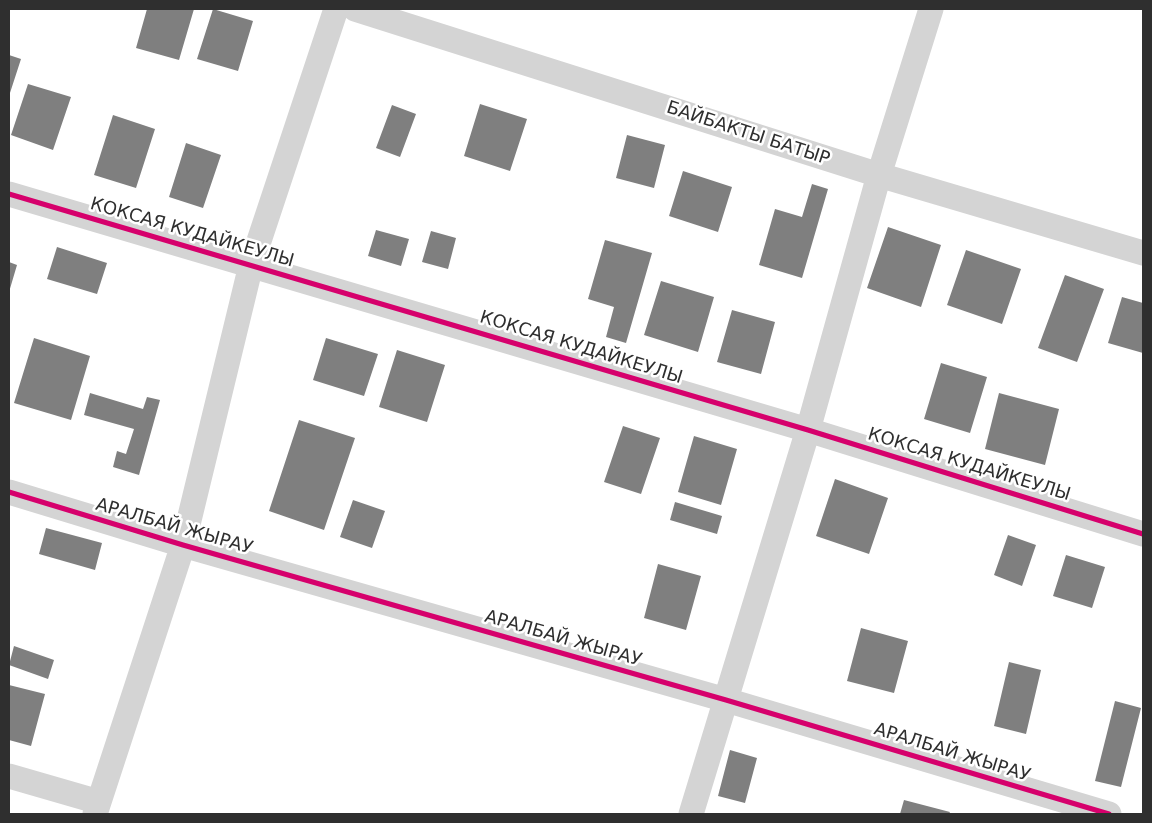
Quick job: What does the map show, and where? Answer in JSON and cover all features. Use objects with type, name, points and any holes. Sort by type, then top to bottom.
[{"type":"street","points":[[9,776],[97,808],[183,545],[251,265],[336,9]]},
{"type":"street","name":"БАЙБАКТЫ БАТЫР","points":[[355,9],[879,175],[1143,253]]},
{"type":"street","points":[[691,814],[808,430],[879,175],[931,9]]},
{"type":"street","name":"КОКСАЯ КУДАЙКЕУЛЫ","points":[[9,194],[808,430],[1143,534]]},
{"type":"street","name":"АРАЛБАЙ ЖЫРАУ","points":[[9,492],[183,545],[726,700],[1109,814]]},
{"type":"building","points":[[147,9],[194,9],[179,60],[136,48]]},
{"type":"building","points":[[213,9],[253,21],[238,71],[197,59]]},
{"type":"building","points":[[9,55],[21,59],[9,96]]},
{"type":"building","points":[[28,84],[71,97],[53,150],[11,135]]},
{"type":"building","points":[[480,104],[527,119],[510,171],[464,156]]},
{"type":"building","points":[[392,105],[416,114],[400,157],[376,148]]},
{"type":"building","points":[[113,115],[155,129],[136,188],[94,175]]},
{"type":"building","points":[[627,135],[665,145],[654,188],[616,178]]},
{"type":"building","points":[[186,143],[221,155],[203,208],[169,197]]},
{"type":"building","points":[[683,171],[732,187],[718,232],[669,216]]},
{"type":"building","points":[[812,184],[828,189],[802,278],[759,265],[775,209],[802,217]]},
{"type":"building","points":[[888,227],[941,245],[921,307],[867,288]]},
{"type":"building","points":[[376,230],[409,239],[401,266],[368,256]]},
{"type":"building","points":[[431,231],[456,238],[448,269],[422,262]]},
{"type":"building","points":[[605,240],[652,253],[626,343],[606,337],[614,307],[588,299]]},
{"type":"building","points":[[57,247],[107,263],[97,294],[47,279]]},
{"type":"building","points":[[966,250],[1021,269],[1002,324],[947,305]]},
{"type":"building","points":[[9,262],[17,265],[9,292]]},
{"type":"building","points":[[1065,275],[1104,289],[1077,362],[1038,348]]},
{"type":"building","points":[[661,281],[714,297],[698,352],[644,335]]},
{"type":"building","points":[[1122,297],[1143,303],[1143,353],[1108,343]]},
{"type":"building","points":[[732,310],[775,322],[761,374],[717,362]]},
{"type":"building","points":[[34,338],[90,356],[71,420],[14,403]]},
{"type":"building","points":[[326,338],[378,354],[364,396],[313,380]]},
{"type":"building","points":[[397,350],[445,365],[427,422],[379,407]]},
{"type":"building","points":[[941,363],[987,377],[970,433],[924,419]]},
{"type":"building","points":[[90,393],[143,409],[147,397],[160,400],[139,475],[113,467],[117,451],[126,454],[134,429],[84,415]]},
{"type":"building","points":[[999,393],[1059,409],[1045,465],[985,449]]},
{"type":"building","points":[[299,420],[355,438],[324,530],[269,511]]},
{"type":"building","points":[[623,426],[660,438],[641,494],[604,482]]},
{"type":"building","points":[[694,436],[737,449],[721,505],[678,492]]},
{"type":"building","points":[[835,479],[888,498],[869,554],[816,536]]},
{"type":"building","points":[[353,500],[385,511],[372,548],[340,537]]},
{"type":"building","points":[[675,502],[722,516],[717,534],[670,520]]},
{"type":"building","points":[[46,528],[102,543],[95,570],[39,554]]},
{"type":"building","points":[[1008,535],[1036,545],[1022,586],[994,575]]},
{"type":"building","points":[[1066,555],[1105,567],[1092,608],[1053,596]]},
{"type":"building","points":[[658,564],[701,576],[686,630],[644,618]]},
{"type":"building","points":[[861,628],[908,641],[894,693],[847,681]]},
{"type":"building","points":[[14,646],[54,660],[48,679],[9,665]]},
{"type":"building","points":[[1009,662],[1041,670],[1026,734],[994,726]]},
{"type":"building","points":[[9,685],[45,694],[31,746],[9,740]]},
{"type":"building","points":[[1115,701],[1141,708],[1121,787],[1095,781]]},
{"type":"building","points":[[730,750],[757,758],[745,803],[718,796]]},
{"type":"building","points":[[904,800],[950,812],[949,814],[900,814]]},
{"type":"cycle path","points":[[9,194],[808,430],[1143,534]]},
{"type":"cycle path","points":[[9,492],[183,545],[726,700],[1109,814]]}]
